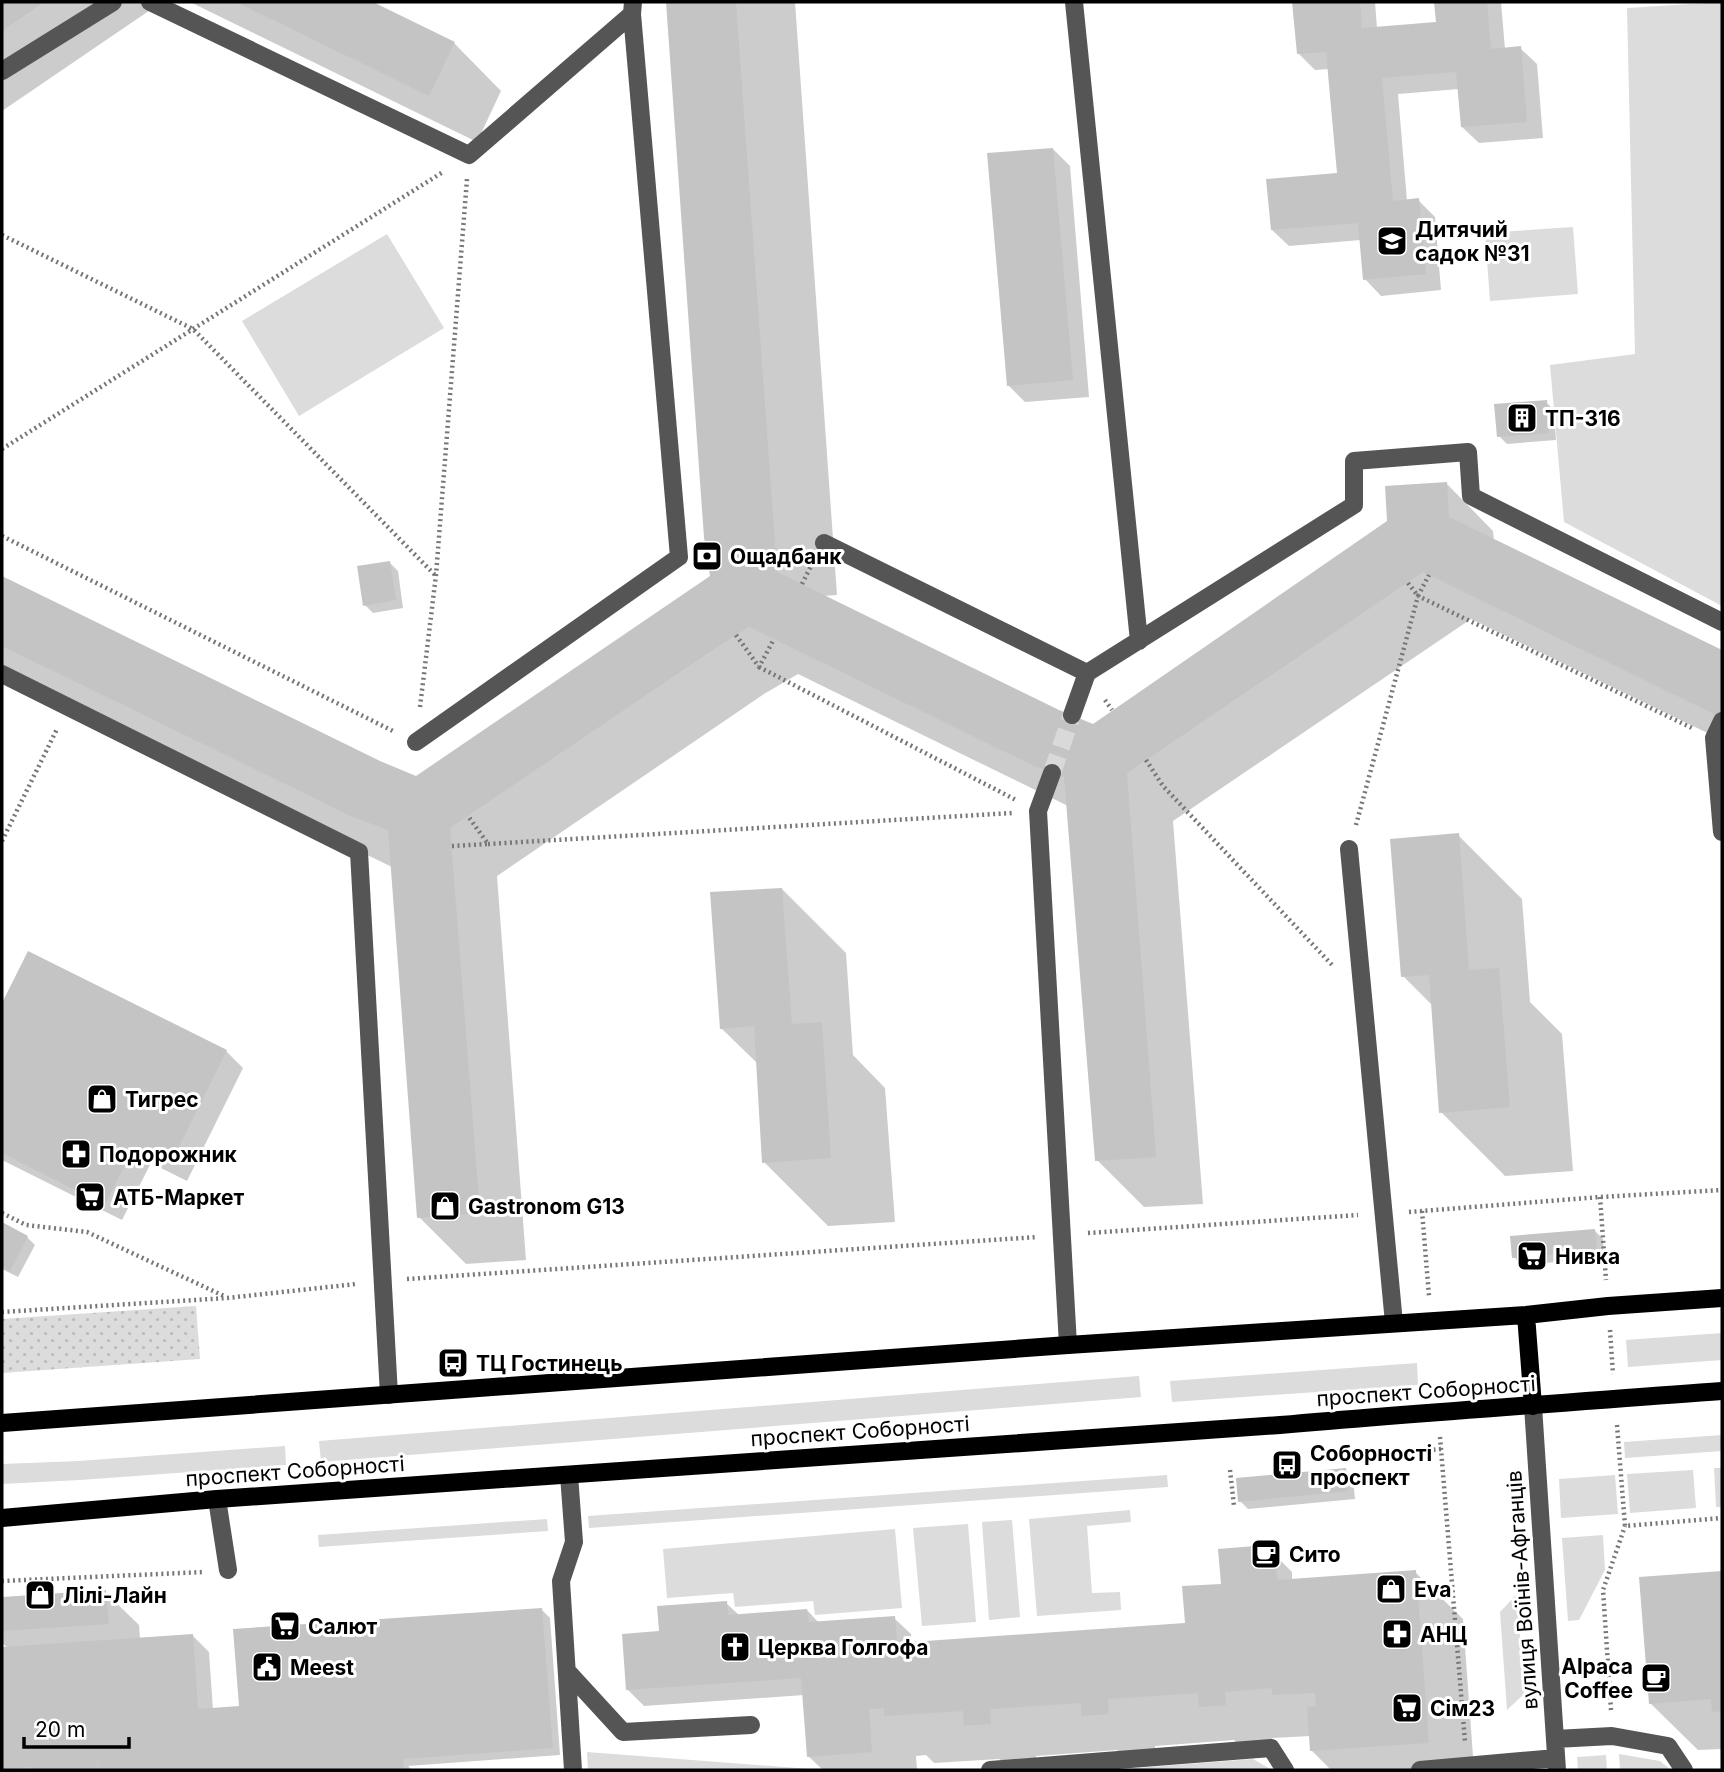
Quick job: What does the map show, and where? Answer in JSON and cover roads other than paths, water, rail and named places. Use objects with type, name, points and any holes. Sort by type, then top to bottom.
[{"type":"main road","points":[[2,1423],[1068,1345],[1526,1315],[1722,1298]]},
{"type":"main road","points":[[1526,1315],[1533,1406]]},
{"type":"main road","name":"проспект Соборності","points":[[2,1518],[218,1499],[1280,1425],[1722,1391]]},
{"type":"street","points":[[2,71],[113,2]]},
{"type":"street","points":[[150,2],[469,155],[633,8]]},
{"type":"street","points":[[1074,2],[1139,641]]},
{"type":"street","points":[[416,742],[679,557],[633,8]]},
{"type":"street","points":[[1072,715],[1087,673],[1354,505],[1354,461],[1468,452],[1471,496],[1722,622]]},
{"type":"street","points":[[824,543],[1087,673]]},
{"type":"street","points":[[2,674],[359,852],[389,1395]]},
{"type":"street","points":[[1722,722],[1714,738],[1722,832]]},
{"type":"street","points":[[1052,773],[1038,811],[1068,1345]]},
{"type":"street","points":[[1349,849],[1394,1323]]},
{"type":"street","name":"вулиця Воїнів-Афганців","points":[[1533,1406],[1557,1764]]},
{"type":"street","points":[[569,1475],[574,1542],[561,1581],[573,1770]]},
{"type":"street","points":[[218,1499],[228,1570]]},
{"type":"street","points":[[567,1671],[623,1732],[751,1725]]},
{"type":"street","points":[[1555,1739],[1612,1736],[1668,1746],[1684,1770]]},
{"type":"street","points":[[990,1770],[1270,1748],[1285,1770]]},
{"type":"street","points":[[1420,1770],[1557,1764]]},
{"type":"tunnel","points":[[1052,773],[1072,715]]},
{"type":"place","name":"Дитячий садок №31","points":[[1392,241]]},
{"type":"place","name":"ТП-316","points":[[1522,418]]},
{"type":"place","name":"Ощадбанк","points":[[707,556]]},
{"type":"place","name":"Тигрес","points":[[102,1099]]},
{"type":"place","name":"Подорожник","points":[[76,1154]]},
{"type":"place","name":"АТБ-Маркет","points":[[90,1197]]},
{"type":"place","name":"Gastronom G13","points":[[445,1206]]},
{"type":"place","name":"Нивка","points":[[1532,1256]]},
{"type":"place","name":"ТЦ Гостинець","points":[[453,1363]]},
{"type":"place","name":"Соборності проспект","points":[[1287,1465]]},
{"type":"place","name":"Сито","points":[[1266,1554]]},
{"type":"place","name":"Eva","points":[[1391,1589]]},
{"type":"place","name":"Лілі-Лайн","points":[[40,1595]]},
{"type":"place","name":"Салют","points":[[285,1626]]},
{"type":"place","name":"АНЦ","points":[[1397,1634]]},
{"type":"place","name":"Церква Голгофа","points":[[735,1647]]},
{"type":"place","name":"Meest","points":[[267,1667]]},
{"type":"place","name":"Alpaca Coffee","points":[[1656,1678]]},
{"type":"place","name":"Сім23","points":[[1407,1708]]}]
